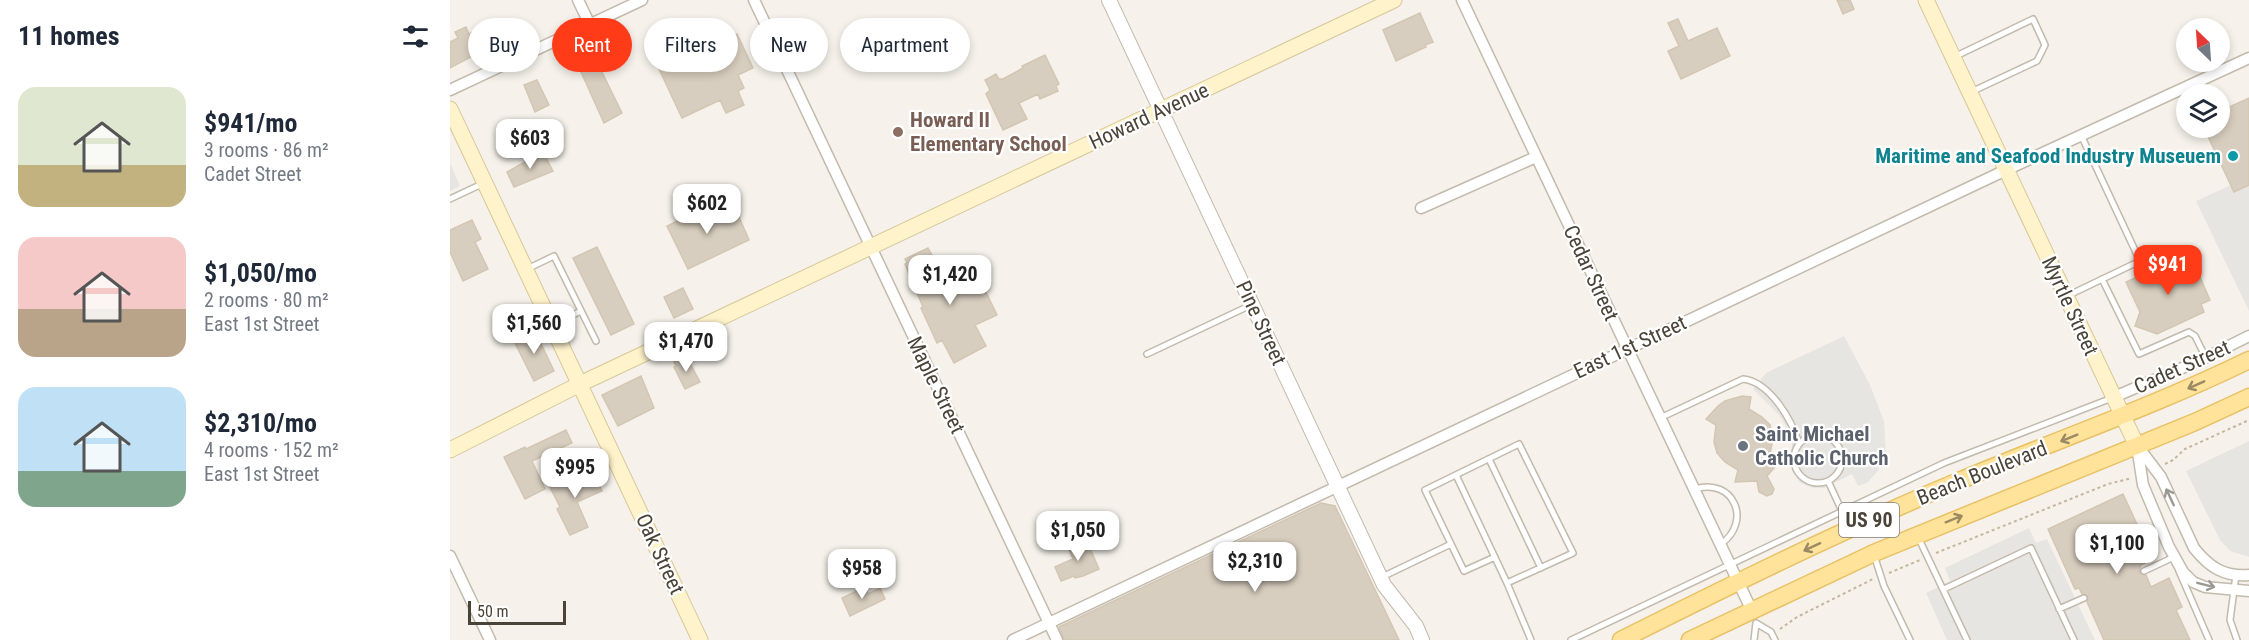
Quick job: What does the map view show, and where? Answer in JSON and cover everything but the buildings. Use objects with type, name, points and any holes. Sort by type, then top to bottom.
[{"type":"main road","name":"Howard Avenue","points":[[450,450],[580,384],[1394,0]]},
{"type":"main road","name":"Myrtle Street","points":[[1926,0],[2137,446]]},
{"type":"main road","name":"Oak Street","points":[[450,110],[700,640]]},
{"type":"main road","name":"Beach Boulevard","points":[[1621,640],[1739,581],[1878,516],[1961,480],[2123,416],[2249,360]]},
{"type":"main road","name":"Beach Boulevard","points":[[1690,640],[1754,617],[1874,553],[2137,446],[2249,397]]},
{"type":"street","points":[[578,0],[587,18]]},
{"type":"street","points":[[605,18],[642,0]]},
{"type":"street","name":"Maple Street","points":[[754,0],[1057,640]]},
{"type":"street","name":"Pine Street","points":[[1109,0],[1380,577],[1416,626],[1422,640]]},
{"type":"street","name":"Cedar Street","points":[[1462,0],[1739,581],[1754,617]]},
{"type":"street","points":[[450,90],[552,43]]},
{"type":"street","name":"East 1st Street","points":[[1013,640],[2249,57]]},
{"type":"street","points":[[1420,208],[1536,157]]},
{"type":"street","name":"Cadet Street","points":[[2114,397],[2206,358],[2249,336]]},
{"type":"street","points":[[2137,446],[2143,485],[2175,559],[2193,582],[2205,586],[2249,591]]},
{"type":"street","name":"Myrtle Street","points":[[2137,446],[2161,477],[2194,548],[2201,557],[2210,566],[2226,574],[2249,575]]},
{"type":"street","points":[[450,556],[490,640]]},
{"type":"lane","points":[[1953,57],[2033,19],[2045,45],[2037,61],[1970,93]]},
{"type":"lane","points":[[2066,296],[2140,261],[2080,135]]},
{"type":"lane","points":[[450,199],[485,182]]},
{"type":"lane","points":[[526,270],[554,256],[596,342]]},
{"type":"lane","points":[[2102,279],[2139,354],[2189,332],[2195,336],[2206,358]]},
{"type":"lane","points":[[1147,354],[1253,305]]},
{"type":"lane","points":[[552,324],[581,311]]},
{"type":"lane","points":[[1660,418],[1743,379],[1753,380],[1760,384],[1784,411],[1792,424],[1799,444],[1794,464],[1801,477],[1814,483],[1828,481],[1834,477],[1841,465],[1840,451],[1836,445],[1826,437],[1814,436],[1799,444]]},
{"type":"lane","points":[[1571,640],[1944,463],[2114,397]]},
{"type":"lane","points":[[1495,557],[1464,571],[1425,490],[1519,444],[1573,553],[1507,583]]},
{"type":"lane","points":[[1489,459],[1540,568]]},
{"type":"lane","points":[[1456,475],[1531,640]]},
{"type":"lane","points":[[1828,481],[1842,511]]},
{"type":"lane","points":[[1695,489],[1716,488],[1733,500],[1736,508],[1736,525],[1728,539],[1721,544]]},
{"type":"lane","points":[[1917,535],[1967,640]]},
{"type":"lane","points":[[1380,577],[1451,543]]},
{"type":"lane","points":[[1944,589],[2031,548],[2074,640]]},
{"type":"lane","points":[[1874,553],[1884,586],[1910,640]]},
{"type":"lane","points":[[2144,571],[2175,559],[2184,586],[2209,640]]},
{"type":"lane","points":[[2236,575],[2230,620],[2237,640]]},
{"type":"lane","points":[[2060,609],[2084,598]]},
{"type":"lane","points":[[1754,617],[1754,640]]},
{"type":"lane","points":[[1754,617],[1775,640]]},
{"type":"path","points":[[2173,460],[2185,449],[2249,420]]},
{"type":"path","points":[[1892,571],[2108,484],[2129,479]]},
{"type":"path","points":[[1779,630],[1797,617],[1866,582]]},
{"type":"shaded area","points":[[450,163],[460,186],[450,191]]},
{"type":"shaded area","points":[[2231,185],[2249,185],[2249,311],[2196,201]]},
{"type":"shaded area","points":[[1844,336],[1870,385],[1884,421],[1886,455],[1877,472],[1867,483],[1858,486],[1852,474],[1824,488],[1813,488],[1800,483],[1792,470],[1789,459],[1792,447],[1790,433],[1779,415],[1753,389],[1766,373]]},
{"type":"shaded area","points":[[2249,441],[2249,557],[2230,551],[2220,540],[2186,471]]},
{"type":"shaded area","points":[[2029,528],[2036,543],[2047,539],[2095,640],[1947,640],[1926,593],[1950,581],[1945,568]]},
{"type":"place","name":"Howard II Elementary School","points":[[898,132]]},
{"type":"place","name":"Maritime and Seafood Industry Museuem","points":[[2233,156]]},
{"type":"place","name":"Saint Michael Catholic Church","points":[[1743,446]]}]
